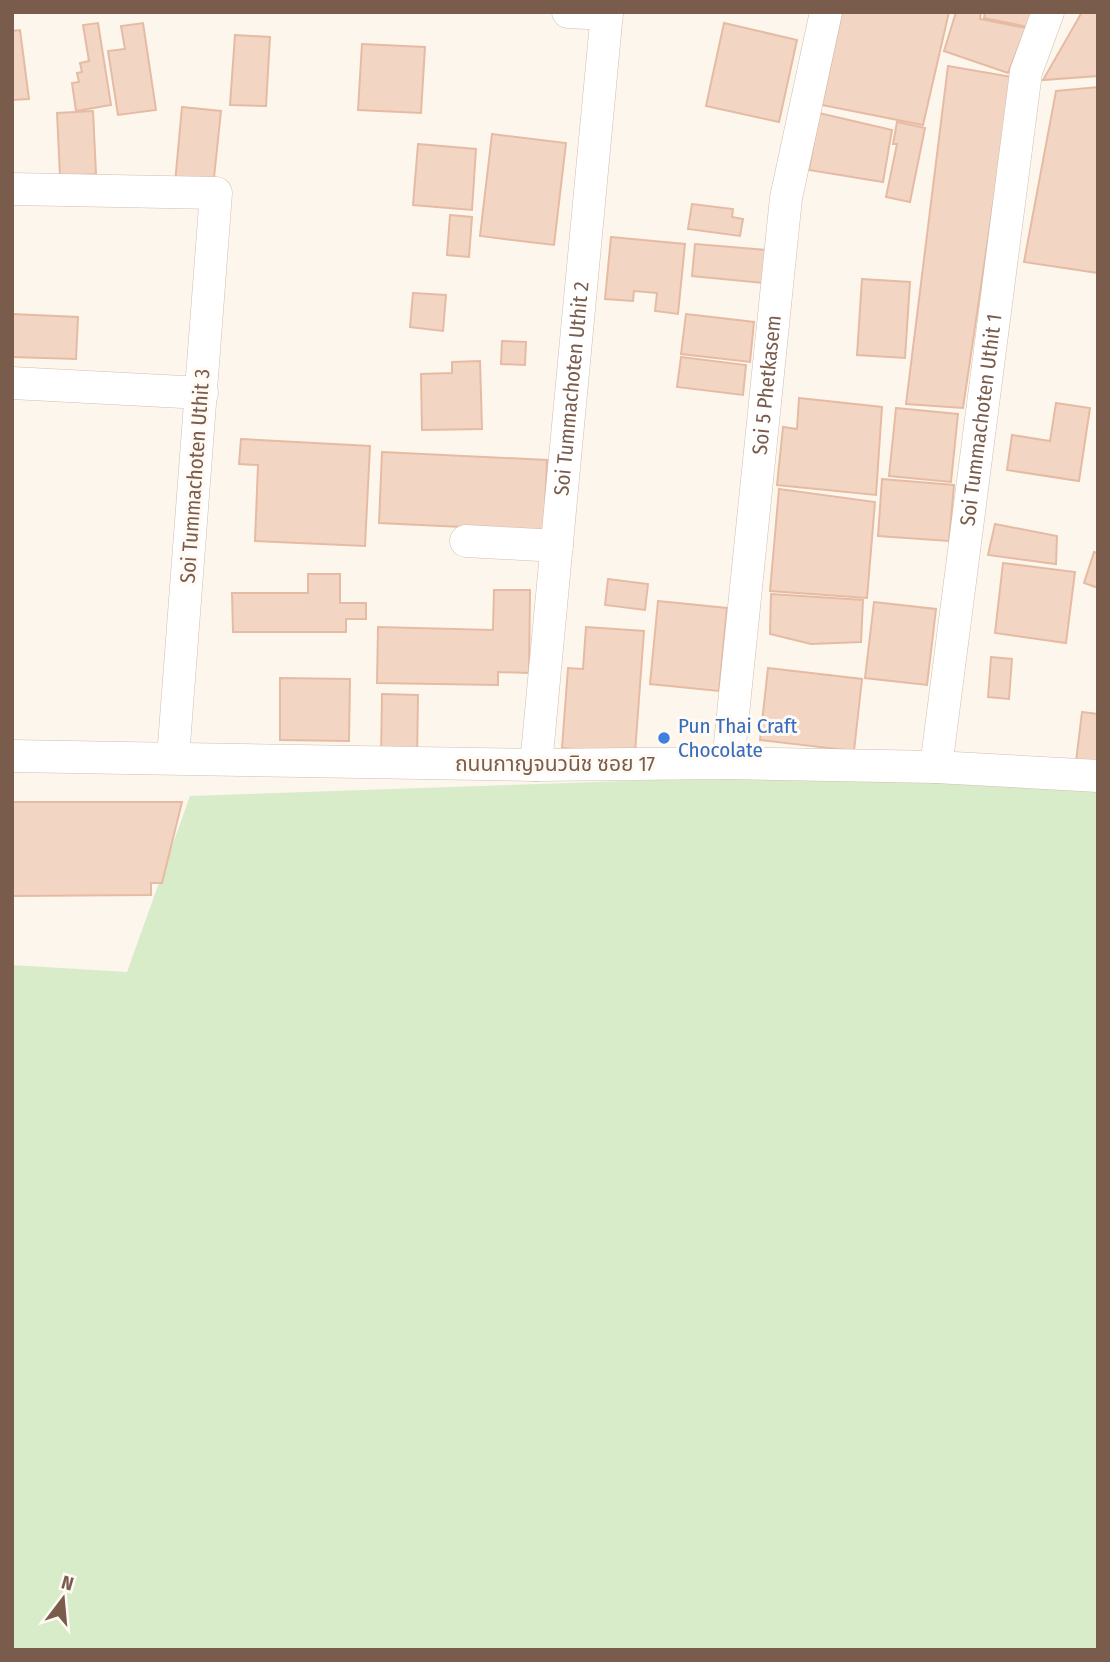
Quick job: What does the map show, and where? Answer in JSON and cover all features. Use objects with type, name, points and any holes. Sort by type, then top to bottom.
[{"type":"street","points":[[568,12],[607,13]]},
{"type":"street","name":"Soi 5 Phetkasem","points":[[729,763],[786,198],[826,12]]},
{"type":"street","name":"Soi Tummachoten Uthit 1","points":[[936,767],[1026,72],[1048,12]]},
{"type":"street","name":"Soi Tummachoten Uthit 2","points":[[536,765],[607,13]]},
{"type":"street","name":"Soi Tummachoten Uthit 3","points":[[12,188],[216,193],[173,758]]},
{"type":"street","points":[[12,383],[202,393]]},
{"type":"street","points":[[466,541],[557,546]]},
{"type":"street","name":"ถนนกาญจนวนิช ซอย 17","points":[[12,756],[536,765],[729,763],[936,767],[1098,776]]},
{"type":"green space","points":[[858,773],[1098,784],[1098,1650],[12,1650],[12,965],[127,972],[190,796]]},
{"type":"building","points":[[842,12],[949,12],[923,125],[822,105]]},
{"type":"building","points":[[956,12],[981,12],[980,19],[1026,28],[1008,73],[944,51]]},
{"type":"building","points":[[985,12],[1053,12],[1049,31],[984,18]]},
{"type":"building","points":[[1082,12],[1098,12],[1098,76],[1043,80]]},
{"type":"building","points":[[98,23],[111,105],[76,111],[72,83],[79,82],[77,73],[82,72],[80,63],[89,61],[83,25]]},
{"type":"building","points":[[143,23],[156,110],[118,115],[108,51],[125,49],[121,26]]},
{"type":"building","points":[[724,23],[797,40],[779,122],[706,106]]},
{"type":"building","points":[[20,30],[29,99],[12,100],[12,31]]},
{"type":"building","points":[[235,35],[270,37],[266,106],[230,105]]},
{"type":"building","points":[[362,44],[425,47],[421,113],[358,110]]},
{"type":"building","points":[[948,66],[1012,77],[963,408],[906,404]]},
{"type":"building","points":[[1098,87],[1098,273],[1024,262],[1056,91]]},
{"type":"building","points":[[182,107],[221,111],[213,187],[175,183]]},
{"type":"building","points":[[93,111],[96,174],[60,176],[57,113]]},
{"type":"building","points":[[819,113],[892,130],[883,182],[809,170]]},
{"type":"building","points":[[897,122],[925,128],[910,202],[886,197],[897,144],[893,144]]},
{"type":"building","points":[[492,134],[566,143],[554,245],[480,236]]},
{"type":"building","points":[[418,144],[476,149],[472,210],[413,205]]},
{"type":"building","points":[[692,204],[733,209],[732,217],[743,219],[740,236],[688,229]]},
{"type":"building","points":[[450,215],[472,217],[469,257],[447,255]]},
{"type":"building","points":[[611,237],[685,244],[678,314],[655,311],[657,293],[634,291],[633,301],[605,299]]},
{"type":"building","points":[[695,244],[766,250],[763,283],[692,276]]},
{"type":"building","points":[[862,279],[910,282],[905,358],[857,355]]},
{"type":"building","points":[[413,293],[446,295],[443,331],[410,327]]},
{"type":"building","points":[[12,314],[78,317],[76,359],[12,357]]},
{"type":"building","points":[[686,314],[754,322],[750,362],[681,354]]},
{"type":"building","points":[[502,341],[526,342],[525,365],[501,364]]},
{"type":"building","points":[[681,357],[746,365],[743,395],[677,387]]},
{"type":"building","points":[[480,361],[482,429],[422,430],[421,374],[452,373],[452,362]]},
{"type":"building","points":[[799,398],[882,407],[876,495],[777,485],[783,427],[797,429]]},
{"type":"building","points":[[1056,403],[1090,408],[1079,481],[1007,470],[1012,435],[1050,441]]},
{"type":"building","points":[[896,408],[958,414],[951,482],[889,476]]},
{"type":"building","points":[[241,439],[370,446],[365,546],[255,541],[258,465],[239,464]]},
{"type":"building","points":[[382,452],[547,460],[544,531],[379,523]]},
{"type":"building","points":[[882,479],[954,485],[949,541],[878,536]]},
{"type":"building","points":[[779,489],[875,502],[867,598],[770,591]]},
{"type":"building","points":[[995,524],[1057,536],[1056,564],[988,555]]},
{"type":"building","points":[[1094,552],[1098,553],[1098,588],[1084,583]]},
{"type":"building","points":[[1003,563],[1075,572],[1066,643],[995,633]]},
{"type":"building","points":[[308,574],[340,574],[340,603],[366,603],[366,619],[346,619],[346,632],[233,632],[232,593],[308,593]]},
{"type":"building","points":[[608,579],[648,584],[645,610],[605,605]]},
{"type":"building","points":[[494,590],[530,590],[529,673],[498,672],[498,685],[377,683],[378,627],[493,630]]},
{"type":"building","points":[[771,594],[863,600],[861,642],[811,644],[770,634]]},
{"type":"building","points":[[658,601],[727,608],[719,691],[650,684]]},
{"type":"building","points":[[874,602],[936,609],[927,685],[865,678]]},
{"type":"building","points":[[586,627],[644,631],[635,753],[562,748],[568,668],[583,669]]},
{"type":"building","points":[[991,657],[1012,659],[1009,699],[988,697]]},
{"type":"building","points":[[768,668],[862,679],[854,751],[760,740]]},
{"type":"building","points":[[280,678],[350,679],[349,741],[280,740]]},
{"type":"building","points":[[382,694],[418,695],[417,760],[381,760]]},
{"type":"building","points":[[1082,712],[1098,714],[1098,773],[1075,770]]},
{"type":"building","points":[[12,802],[182,802],[162,883],[151,883],[151,895],[12,896]]},
{"type":"place","name":"Pun Thai Craft Chocolate","points":[[664,738]]}]
